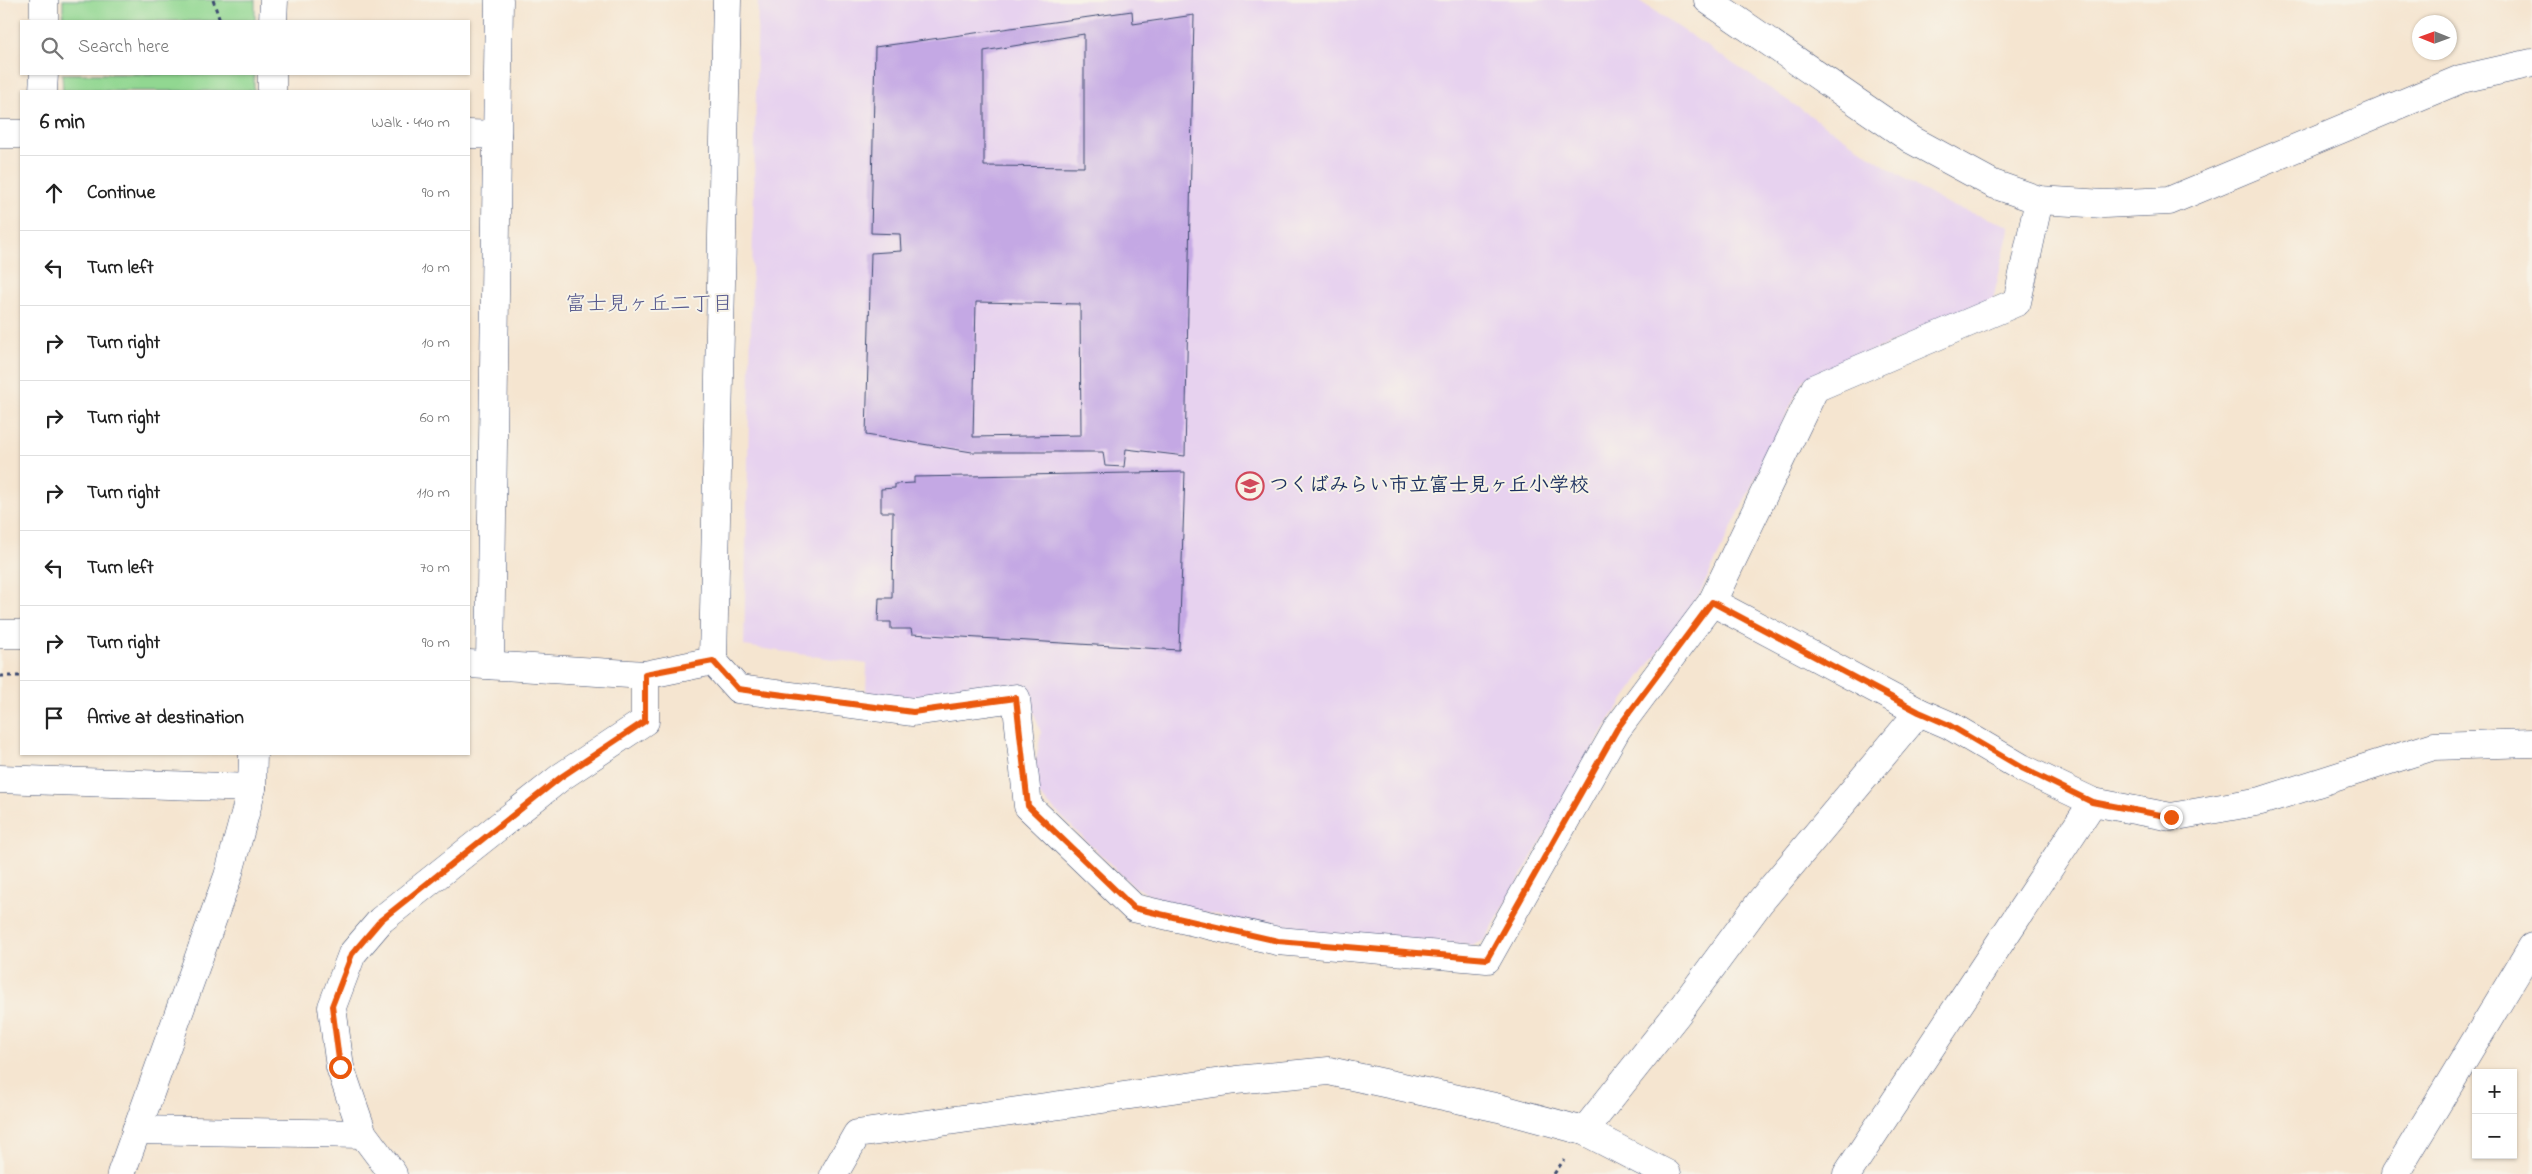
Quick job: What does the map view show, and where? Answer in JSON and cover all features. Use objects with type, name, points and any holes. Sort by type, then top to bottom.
[{"type":"street","points":[[44,0],[44,20]]},
{"type":"street","points":[[273,20],[274,0]]},
{"type":"street","points":[[499,0],[497,135],[479,665],[645,674],[713,661]]},
{"type":"street","points":[[727,0],[713,661],[738,689],[913,712],[1016,698],[1028,806],[1134,908],[1278,941],[1487,959],[1617,729],[1712,602],[1815,388],[2017,302],[2039,200]]},
{"type":"street","points":[[1708,0],[1912,140],[1993,184],[2039,200],[2104,204],[2169,201],[2461,79],[2532,62]]},
{"type":"street","points":[[43,90],[44,75]]},
{"type":"street","points":[[272,75],[272,90]]},
{"type":"street","points":[[0,134],[20,134]]},
{"type":"street","points":[[470,134],[497,135]]},
{"type":"street","points":[[1712,602],[1919,712],[1949,725],[2022,768],[2092,802],[2171,817],[2261,801],[2434,746],[2532,743]]},
{"type":"street","points":[[0,634],[20,634]]},
{"type":"street","points":[[393,1174],[363,1134],[340,1067],[332,1006],[352,954],[381,920],[561,777],[645,721],[645,674]]},
{"type":"street","points":[[1584,1131],[1678,1013],[1760,902],[1919,712]]},
{"type":"street","points":[[121,1174],[228,876],[252,788],[253,755]]},
{"type":"street","points":[[0,778],[252,788]]},
{"type":"street","points":[[1847,1174],[2092,802]]},
{"type":"street","points":[[2395,1174],[2532,947]]},
{"type":"street","points":[[834,1174],[857,1134],[1236,1080],[1329,1071],[1499,1108],[1584,1131],[1667,1174]]},
{"type":"street","points":[[136,1130],[363,1134]]},
{"type":"path","points":[[213,0],[220,20]]},
{"type":"path","points":[[0,676],[20,676]]},
{"type":"shaded area","name":"つくばみらい市立富士見ヶ丘小学校","points":[[758,0],[1638,0],[1917,187],[1949,205],[2010,226],[1993,300],[1803,380],[1700,593],[1610,719],[1485,940],[1472,945],[1282,931],[1169,904],[1133,886],[1037,793],[1033,776],[1041,733],[1026,690],[914,699],[866,693],[867,664],[744,646]]},
{"type":"green space","points":[[63,0],[255,0],[255,20],[63,20]]},
{"type":"green space","points":[[62,75],[254,75],[254,90],[63,90]]},
{"type":"building","points":[[1132,11],[1133,24],[1194,15],[1185,456],[1126,449],[1124,467],[1105,466],[1103,452],[972,452],[866,435],[871,253],[901,251],[900,234],[871,233],[875,47]],"holes":[[[1084,34],[1084,167],[984,166],[984,51]],[[976,302],[1080,304],[1081,435],[973,437]]]},
{"type":"building","points":[[1185,472],[1179,650],[912,634],[911,629],[891,629],[891,622],[878,622],[879,598],[892,598],[893,512],[881,512],[881,489],[895,488],[895,484],[914,483],[914,477]]},
{"type":"place","name":"つくばみらい市立富士見ヶ丘小学校","points":[[1250,486]]},
{"type":"district","name":"富士見ヶ丘二丁目","points":[[649,305]]},
{"type":"route","points":[[340,1067],[332,1006],[352,954],[381,920],[561,777],[645,721],[645,674],[713,661],[738,689],[913,712],[1016,698],[1028,806],[1134,908],[1278,941],[1487,959],[1617,729],[1712,602],[1919,712],[1949,725],[2022,768],[2092,802],[2171,817]]}]
